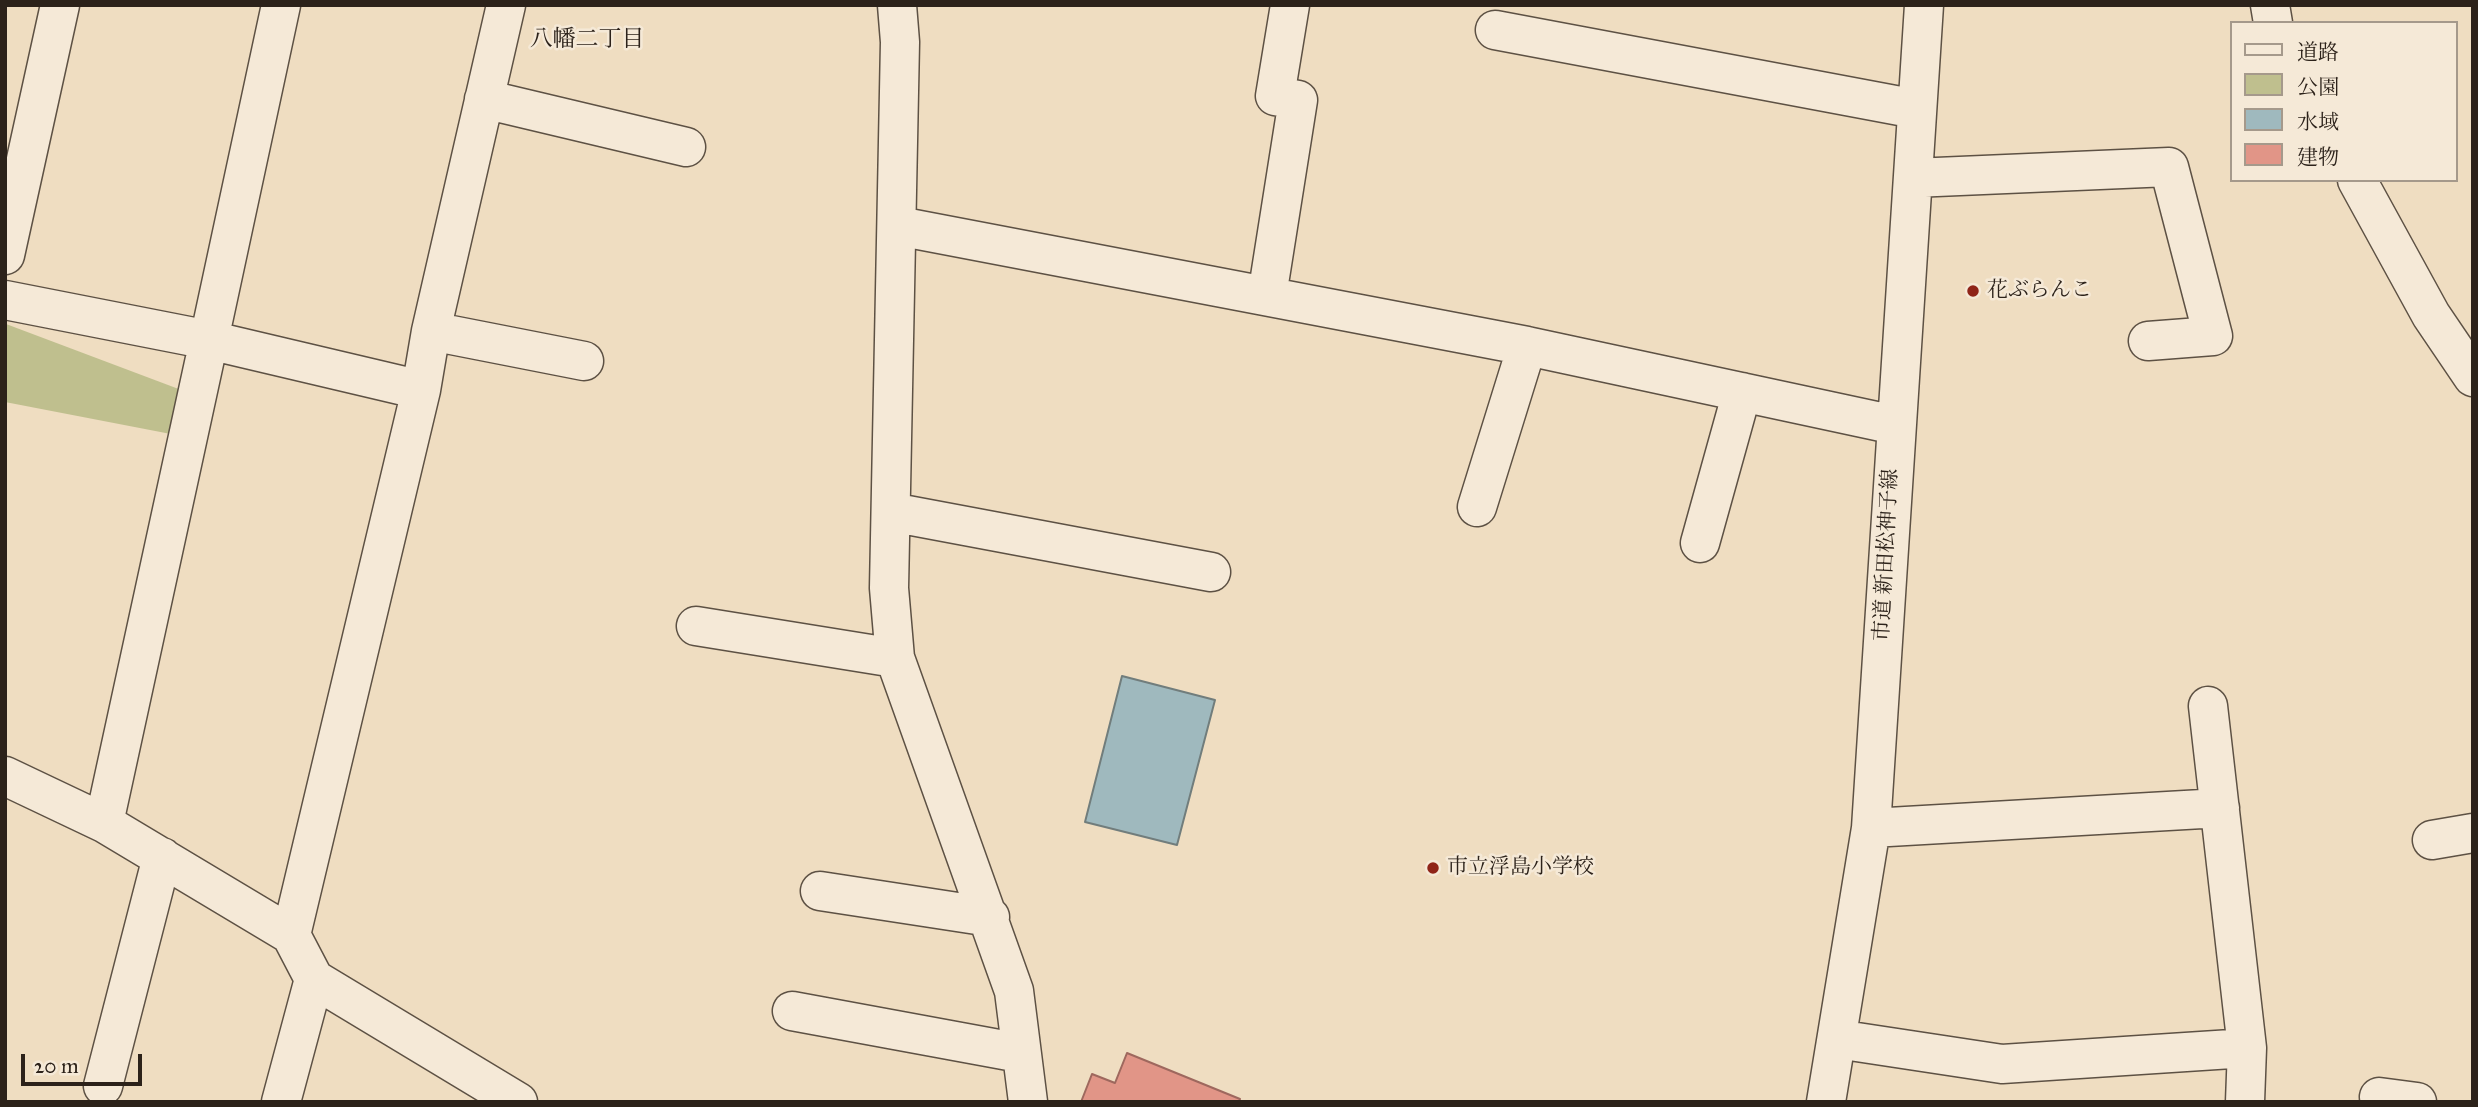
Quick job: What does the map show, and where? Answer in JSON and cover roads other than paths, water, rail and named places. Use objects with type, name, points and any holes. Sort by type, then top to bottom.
[{"type":"street","points":[[5,255],[60,5]]},
{"type":"street","points":[[104,823],[281,5]]},
{"type":"street","points":[[291,935],[421,390],[431,331],[506,5]]},
{"type":"street","points":[[897,5],[901,42],[889,588],[895,658],[990,917],[1014,991],[1028,1102]]},
{"type":"street","points":[[1266,296],[1298,100],[1275,96],[1290,5]]},
{"type":"street","name":"市道 新田松神子線","points":[[1826,1102],[1871,828],[1924,5]]},
{"type":"street","points":[[1494,30],[1916,109]]},
{"type":"street","points":[[484,99],[686,148]]},
{"type":"street","points":[[1913,178],[2169,167],[2213,335],[2148,341]]},
{"type":"street","points":[[2358,182],[2431,316],[2473,377]]},
{"type":"street","points":[[898,226],[1527,346],[1895,425]]},
{"type":"street","points":[[5,300],[209,340],[421,390]]},
{"type":"street","points":[[431,331],[584,361]]},
{"type":"street","points":[[1478,507],[1527,346]]},
{"type":"street","points":[[1700,543],[1742,392]]},
{"type":"street","points":[[891,512],[1211,572]]},
{"type":"street","points":[[696,626],[895,658]]},
{"type":"street","points":[[2208,706],[2247,1048],[2245,1102]]},
{"type":"street","points":[[5,776],[104,823],[291,935],[314,979],[518,1102]]},
{"type":"street","points":[[1871,828],[2220,807]]},
{"type":"street","points":[[2432,840],[2473,833]]},
{"type":"street","points":[[103,1086],[162,857]]},
{"type":"street","points":[[820,891],[990,917]]},
{"type":"street","points":[[281,1102],[314,979]]},
{"type":"street","points":[[792,1011],[1020,1053]]},
{"type":"street","points":[[1838,1039],[2002,1064],[2247,1048]]},
{"type":"street","points":[[2379,1097],[2417,1102]]},
{"type":"water","points":[[1122,676],[1215,700],[1177,845],[1085,822]]},
{"type":"place","name":"花ぶらんこ","points":[[1973,291]]},
{"type":"place","name":"市立浮島小学校","points":[[1433,868]]},
{"type":"district","name":"八幡二丁目","points":[[587,40]]}]
